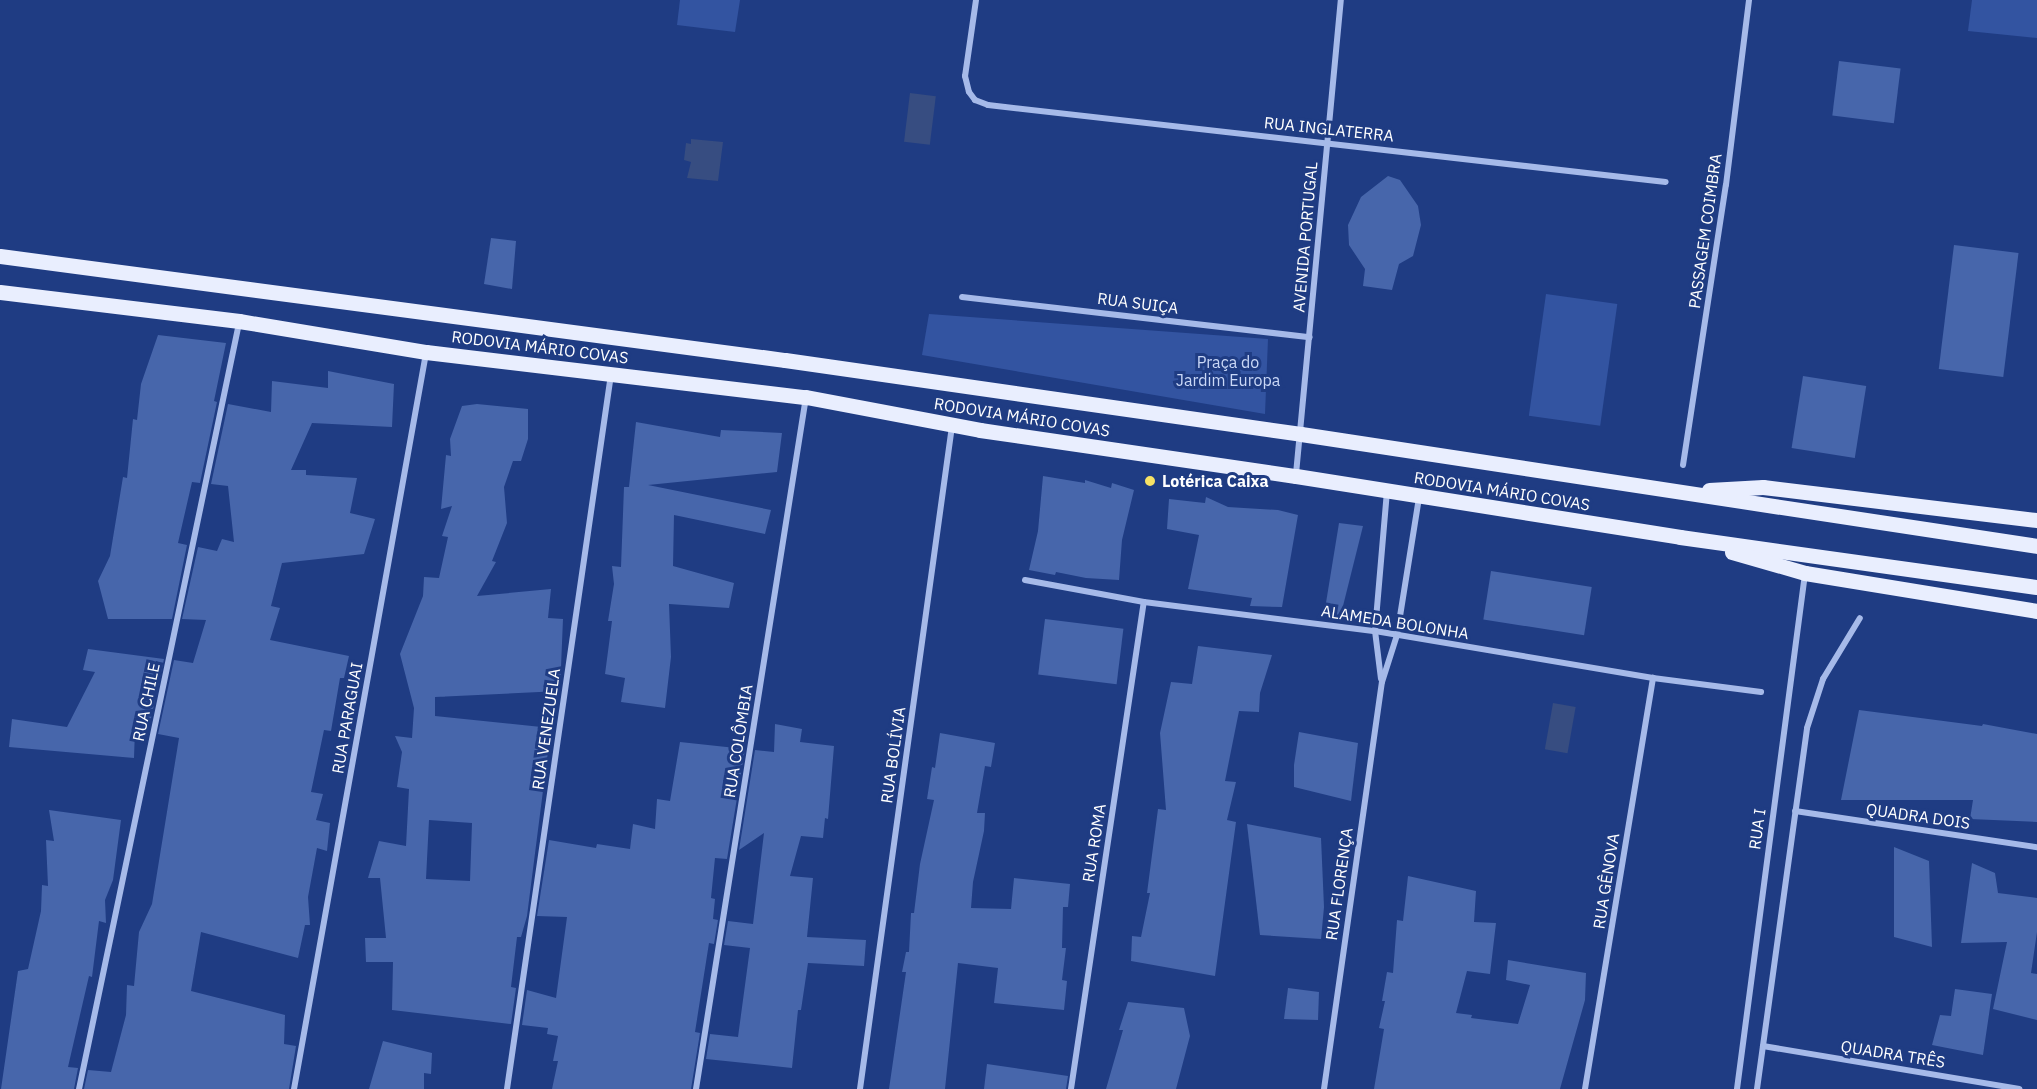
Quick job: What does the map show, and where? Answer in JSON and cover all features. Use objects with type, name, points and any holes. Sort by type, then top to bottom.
[{"type":"main road","name":"RODOVIA MÁRIO COVAS","points":[[0,255],[785,360],[1301,434],[1681,491],[1820,515],[2037,546]]},
{"type":"main road","name":"RODOVIA MÁRIO COVAS","points":[[0,292],[239,321],[426,352],[806,397],[952,425],[1296,476],[1419,497],[1680,537],[2037,586]]},
{"type":"main road","points":[[1681,491],[1763,487],[2037,520]]},
{"type":"main road","points":[[1680,537],[1805,573],[2037,611]]},
{"type":"street","name":"RUA INGLATERRA","points":[[976,0],[965,76],[969,92],[975,100],[988,105],[1666,182]]},
{"type":"street","name":"AVENIDA PORTUGAL","points":[[1296,476],[1311,337],[1326,143],[1341,0]]},
{"type":"street","name":"PASSAGEM COIMBRA","points":[[1683,465],[1724,197],[1749,0]]},
{"type":"street","name":"RUA SUIÇA","points":[[962,297],[1311,337]]},
{"type":"street","name":"RUA CHILE","points":[[79,1089],[239,321]]},
{"type":"street","name":"RUA PARAGUAI","points":[[294,1089],[426,352]]},
{"type":"street","name":"RUA VENEZUELA","points":[[507,1089],[612,374]]},
{"type":"street","name":"RUA COLÔMBIA","points":[[696,1089],[806,397]]},
{"type":"street","name":"RUA BOLÍVIA","points":[[860,1089],[952,425]]},
{"type":"street","name":"RUA FLORENÇA","points":[[1382,682],[1375,631],[1387,491]]},
{"type":"street","name":"RUA FLORENÇA","points":[[1324,1089],[1382,682],[1397,635],[1419,497]]},
{"type":"street","name":"RUA I","points":[[1737,1089],[1805,573]]},
{"type":"street","name":"ALAMEDA BOLONHA","points":[[1025,580],[1144,602],[1375,631],[1653,678],[1761,692]]},
{"type":"street","name":"RUA ROMA","points":[[1071,1089],[1144,602]]},
{"type":"street","points":[[1757,1089],[1795,811],[1814,701],[1823,679],[1860,618]]},
{"type":"street","name":"RUA GÊNOVA","points":[[1585,1089],[1653,678]]},
{"type":"street","name":"QUADRA DOIS","points":[[1795,811],[2037,847]]},
{"type":"street","name":"QUADRA TRÊS","points":[[1763,1046],[2019,1089]]},
{"type":"green space","points":[[680,0],[740,0],[735,32],[677,25]]},
{"type":"green space","points":[[1972,0],[2037,0],[2037,38],[1968,31]]},
{"type":"green space","points":[[1546,294],[1617,304],[1600,426],[1529,416]]},
{"type":"green space","name":"Praça do Jardim Europa","points":[[929,314],[1268,339],[1265,414],[922,355]]},
{"type":"shaded area","points":[[910,93],[936,96],[930,145],[904,142]]},
{"type":"shaded area","points":[[691,139],[723,142],[718,181],[687,178],[691,162],[684,160],[686,143],[691,144]]},
{"type":"shaded area","points":[[1553,703],[1576,707],[1567,753],[1545,749]]},
{"type":"building","points":[[1839,61],[1901,69],[1894,123],[1832,116]]},
{"type":"building","points":[[1388,176],[1400,180],[1418,206],[1421,225],[1413,256],[1399,264],[1392,290],[1363,286],[1365,269],[1349,245],[1348,225],[1361,197]]},
{"type":"building","points":[[491,238],[516,241],[512,289],[484,284]]},
{"type":"building","points":[[1954,245],[2019,253],[2003,377],[1939,369]]},
{"type":"building","points":[[158,335],[226,343],[214,401],[217,402],[200,483],[192,482],[178,543],[187,545],[172,619],[108,619],[98,581],[110,556],[123,477],[127,478],[133,419],[137,420],[141,384]]},
{"type":"building","points":[[328,371],[394,384],[392,427],[312,423],[291,470],[306,470],[306,475],[357,478],[350,513],[375,519],[364,554],[282,563],[271,606],[280,608],[270,640],[349,656],[344,678],[340,678],[331,731],[324,730],[311,792],[323,794],[316,820],[330,823],[327,851],[317,848],[308,897],[310,925],[305,925],[298,958],[201,932],[191,991],[285,1015],[284,1044],[296,1046],[289,1089],[84,1089],[88,1070],[111,1072],[126,1015],[127,985],[134,986],[139,932],[152,904],[179,738],[158,734],[174,660],[193,663],[206,620],[182,619],[198,547],[217,551],[222,539],[234,542],[228,486],[211,484],[228,404],[271,412],[272,381],[328,388]]},
{"type":"building","points":[[1803,376],[1866,386],[1855,458],[1792,448]]},
{"type":"building","points":[[477,404],[528,409],[528,439],[521,461],[513,461],[504,487],[507,523],[492,561],[496,562],[477,596],[551,589],[548,618],[563,619],[560,691],[435,697],[435,716],[551,728],[527,916],[521,937],[517,937],[511,987],[516,988],[511,1024],[392,1010],[393,962],[366,962],[365,938],[386,938],[380,878],[368,878],[379,841],[406,846],[409,789],[397,787],[402,752],[395,736],[412,738],[414,708],[400,654],[423,596],[424,577],[439,578],[448,537],[442,536],[452,506],[441,509],[446,455],[451,456],[450,439],[462,406]],"holes":[[[429,820],[472,823],[470,881],[426,879]]]},
{"type":"building","points":[[636,422],[720,437],[721,430],[782,433],[777,472],[648,485],[771,510],[765,534],[674,515],[673,566],[734,583],[729,608],[669,604],[671,657],[665,708],[621,702],[625,678],[605,674],[612,621],[608,621],[614,584],[612,566],[621,567],[624,487],[629,487]]},
{"type":"building","points":[[1043,476],[1085,483],[1085,480],[1111,488],[1112,483],[1134,490],[1122,540],[1119,580],[1086,578],[1056,572],[1055,575],[1029,570],[1038,531]]},
{"type":"building","points":[[1206,497],[1228,507],[1278,510],[1298,515],[1282,607],[1250,606],[1252,598],[1188,589],[1199,535],[1167,529],[1169,499],[1205,503]]},
{"type":"building","points":[[1339,523],[1363,526],[1340,618],[1324,615]]},
{"type":"building","points":[[1491,571],[1592,587],[1584,635],[1483,619]]},
{"type":"building","points":[[1045,619],[1123,629],[1117,684],[1038,675]]},
{"type":"building","points":[[1198,646],[1272,655],[1260,693],[1259,712],[1239,711],[1225,781],[1236,782],[1227,820],[1236,822],[1215,976],[1131,961],[1132,936],[1141,937],[1150,893],[1147,893],[1158,809],[1166,810],[1160,733],[1171,682],[1192,684]]},
{"type":"building","points":[[88,649],[164,659],[148,732],[135,729],[134,758],[9,747],[12,719],[67,727],[95,672],[83,670]]},
{"type":"building","points":[[1859,710],[1982,726],[1983,724],[2037,734],[2037,822],[1970,819],[1973,800],[1841,800]]},
{"type":"building","points":[[775,724],[802,729],[800,742],[834,746],[828,819],[825,818],[823,838],[801,836],[790,876],[813,878],[807,937],[866,940],[864,966],[808,963],[801,1010],[798,1010],[792,1068],[706,1059],[710,1034],[738,1037],[750,948],[724,945],[728,921],[753,924],[764,833],[739,850],[755,750],[774,752]]},
{"type":"building","points":[[1299,732],[1358,743],[1351,801],[1294,787],[1294,765]]},
{"type":"building","points":[[940,733],[995,743],[991,767],[985,766],[977,813],[985,813],[984,831],[973,882],[971,908],[1011,909],[1014,878],[1070,884],[1068,907],[1063,907],[1062,948],[1066,948],[1062,980],[1067,981],[1064,1010],[994,1003],[998,968],[958,963],[945,1089],[889,1089],[906,972],[902,972],[906,952],[909,952],[911,913],[914,913],[920,864],[934,800],[927,799],[932,767],[935,768]]},
{"type":"building","points":[[680,742],[745,749],[727,859],[715,858],[711,898],[715,899],[713,919],[718,920],[714,944],[709,943],[695,1032],[700,1033],[691,1089],[552,1089],[558,1061],[553,1061],[558,1036],[547,1034],[548,1028],[522,1025],[527,990],[556,998],[567,917],[537,916],[549,840],[596,848],[597,844],[630,849],[633,824],[655,829],[657,799],[670,801]]},
{"type":"building","points":[[49,810],[121,820],[113,880],[105,900],[106,923],[99,921],[92,977],[89,976],[68,1067],[78,1068],[74,1089],[1,1089],[18,971],[28,969],[41,911],[42,885],[48,886],[46,840],[54,841]]},
{"type":"building","points":[[1247,824],[1321,838],[1324,907],[1321,939],[1260,935]]},
{"type":"building","points":[[1894,847],[1929,861],[1932,947],[1894,937]]},
{"type":"building","points":[[1972,863],[1995,873],[1998,893],[2037,898],[2037,932],[2031,973],[2037,974],[2037,1020],[1993,1009],[2007,942],[1961,943]]},
{"type":"building","points":[[1408,876],[1476,891],[1474,922],[1496,923],[1490,974],[1467,971],[1456,1013],[1472,1015],[1471,1018],[1518,1024],[1530,985],[1506,980],[1508,960],[1586,973],[1585,1000],[1560,1089],[1374,1089],[1384,1029],[1379,1028],[1385,1001],[1382,1001],[1387,972],[1393,973],[1397,920],[1403,921]]},
{"type":"building","points":[[1288,988],[1319,992],[1318,1020],[1284,1019]]},
{"type":"building","points":[[1955,989],[1992,994],[1983,1055],[1932,1045],[1940,1015],[1951,1016]]},
{"type":"building","points":[[1128,1002],[1184,1008],[1190,1036],[1176,1089],[1106,1089],[1123,1030],[1119,1030]]},
{"type":"building","points":[[383,1041],[432,1053],[431,1074],[424,1073],[424,1089],[369,1089]]},
{"type":"building","points":[[987,1064],[1068,1076],[1066,1089],[984,1089]]},
{"type":"place","name":"Lotérica Caixa","points":[[1150,481]]}]
